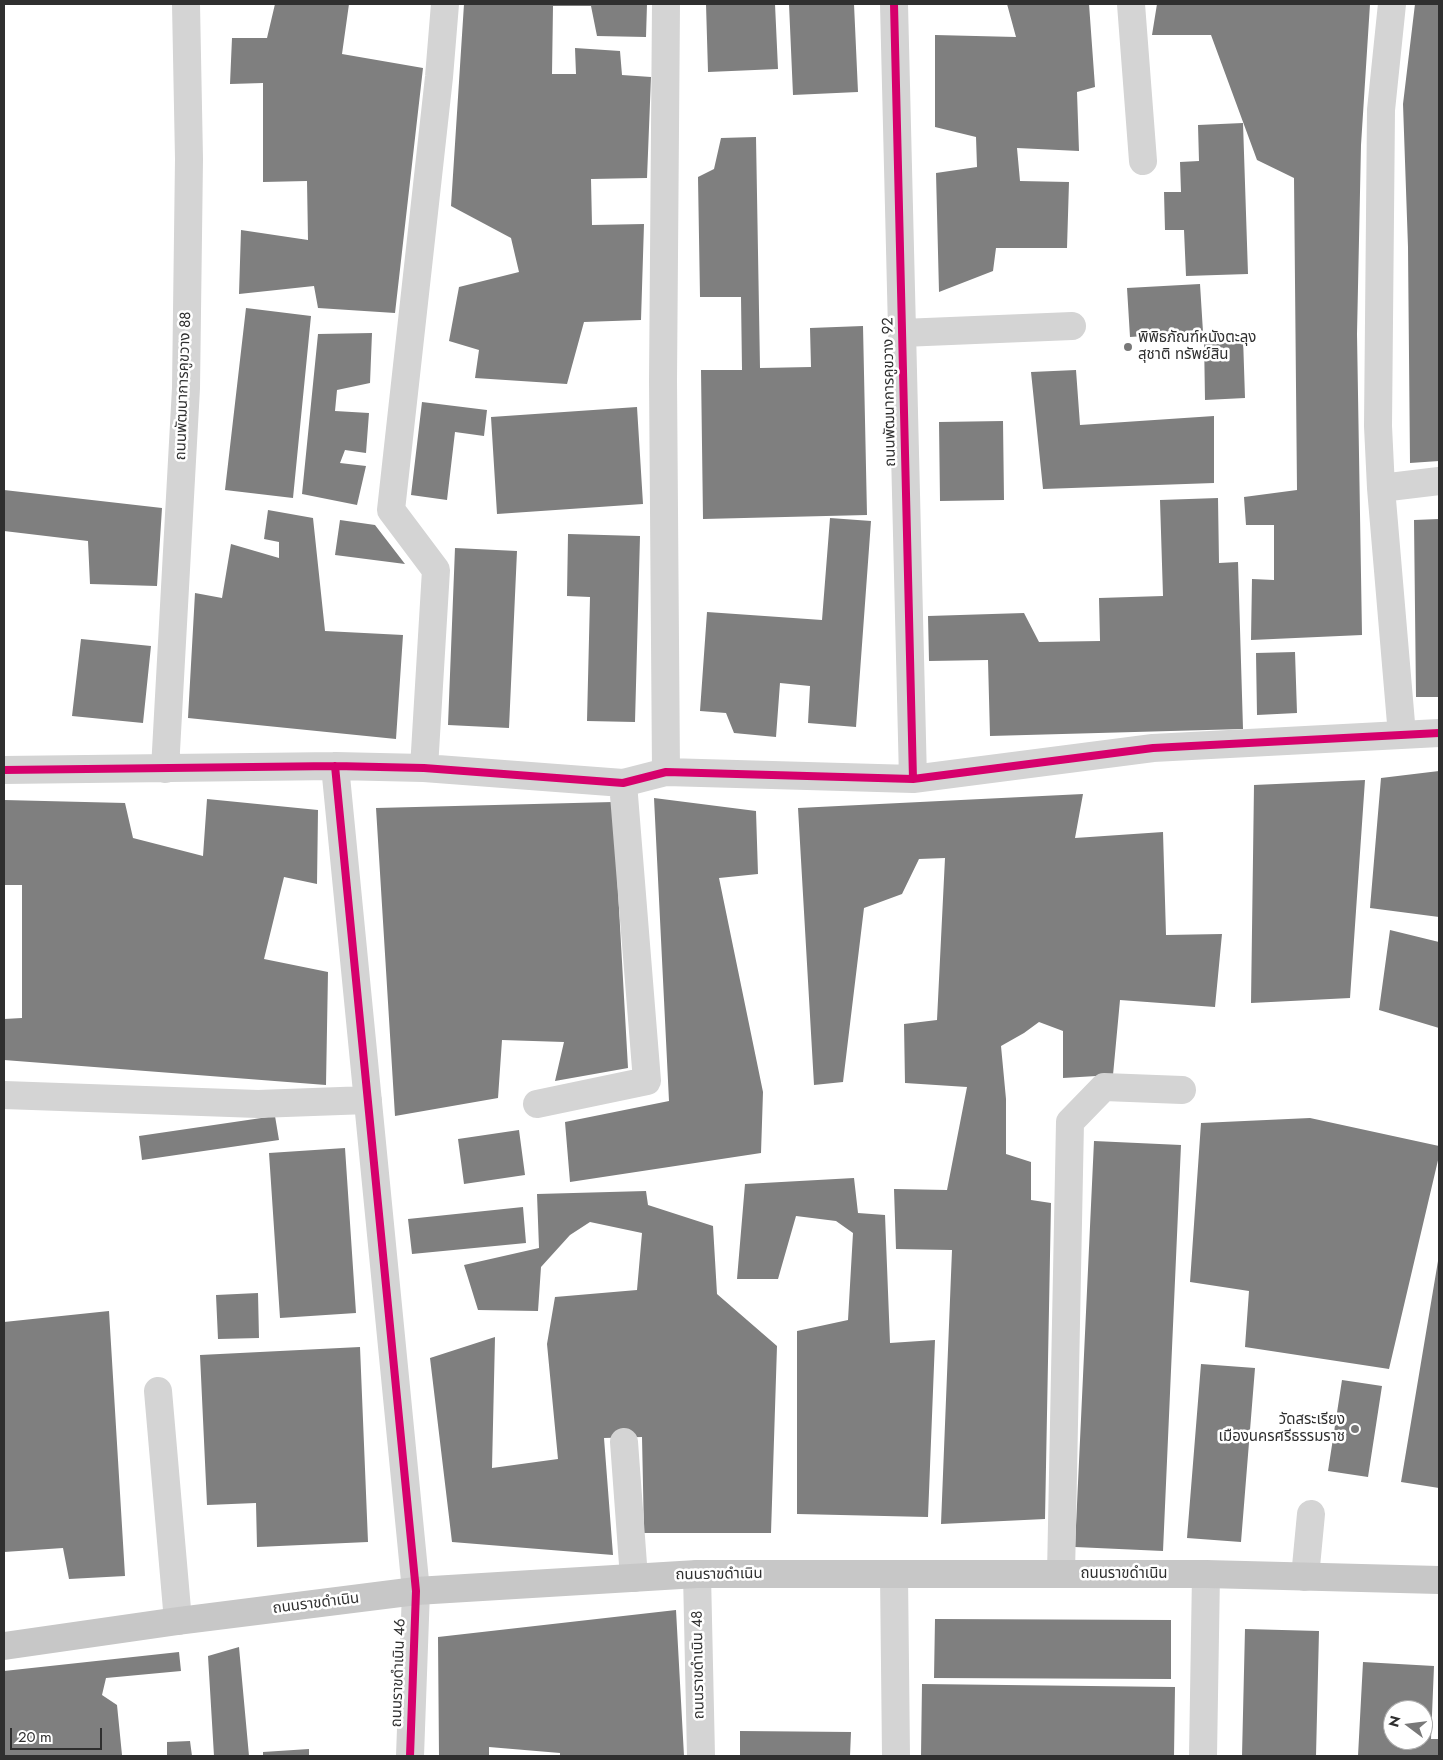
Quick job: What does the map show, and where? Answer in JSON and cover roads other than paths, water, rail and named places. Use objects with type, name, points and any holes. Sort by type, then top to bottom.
[{"type":"main road","name":"ถนนราขดำเนิน","points":[[4,1646],[178,1621],[416,1591],[697,1574],[1206,1574],[1439,1580]]},
{"type":"street","name":"ถนนพัฒนาการคูขวาง 88","points":[[165,769],[186,388],[189,159],[186,4]]},
{"type":"street","points":[[424,768],[436,570],[391,510],[439,77],[445,4]]},
{"type":"street","points":[[666,4],[663,380],[666,772]]},
{"type":"street","name":"ถนนพัฒนาการคูขวาง 92","points":[[894,4],[913,779]]},
{"type":"street","points":[[1131,4],[1143,161]]},
{"type":"street","points":[[1392,4],[1381,110],[1378,426],[1381,488],[1402,735]]},
{"type":"street","points":[[902,332],[1072,326]]},
{"type":"street","points":[[1381,488],[1439,481]]},
{"type":"street","points":[[4,770],[336,766],[424,768],[623,783],[666,772],[913,779],[1154,748],[1439,733]]},
{"type":"street","name":"ถนนราขดำเนิน 46","points":[[336,766],[416,1591],[410,1756]]},
{"type":"street","points":[[537,1104],[647,1081],[623,783]]},
{"type":"street","points":[[1061,1574],[1070,1122],[1104,1087],[1182,1090]]},
{"type":"street","points":[[4,1095],[258,1104],[368,1100]]},
{"type":"street","points":[[158,1391],[178,1621]]},
{"type":"street","points":[[624,1442],[634,1578]]},
{"type":"street","points":[[1305,1577],[1311,1514]]},
{"type":"street","name":"ถนนราขดำเนิน 48","points":[[697,1574],[701,1756]]},
{"type":"street","points":[[894,1574],[896,1756]]},
{"type":"street","points":[[1203,1756],[1206,1574]]},
{"type":"place","name":"พิพิธภัณฑ์หนังตะลุง สุชาติ ทรัพย์สิน","points":[[1128,347]]},
{"type":"place","name":"วัดสระเรียง เมืองนครศรีธรรมราช","points":[[1355,1429]]}]
